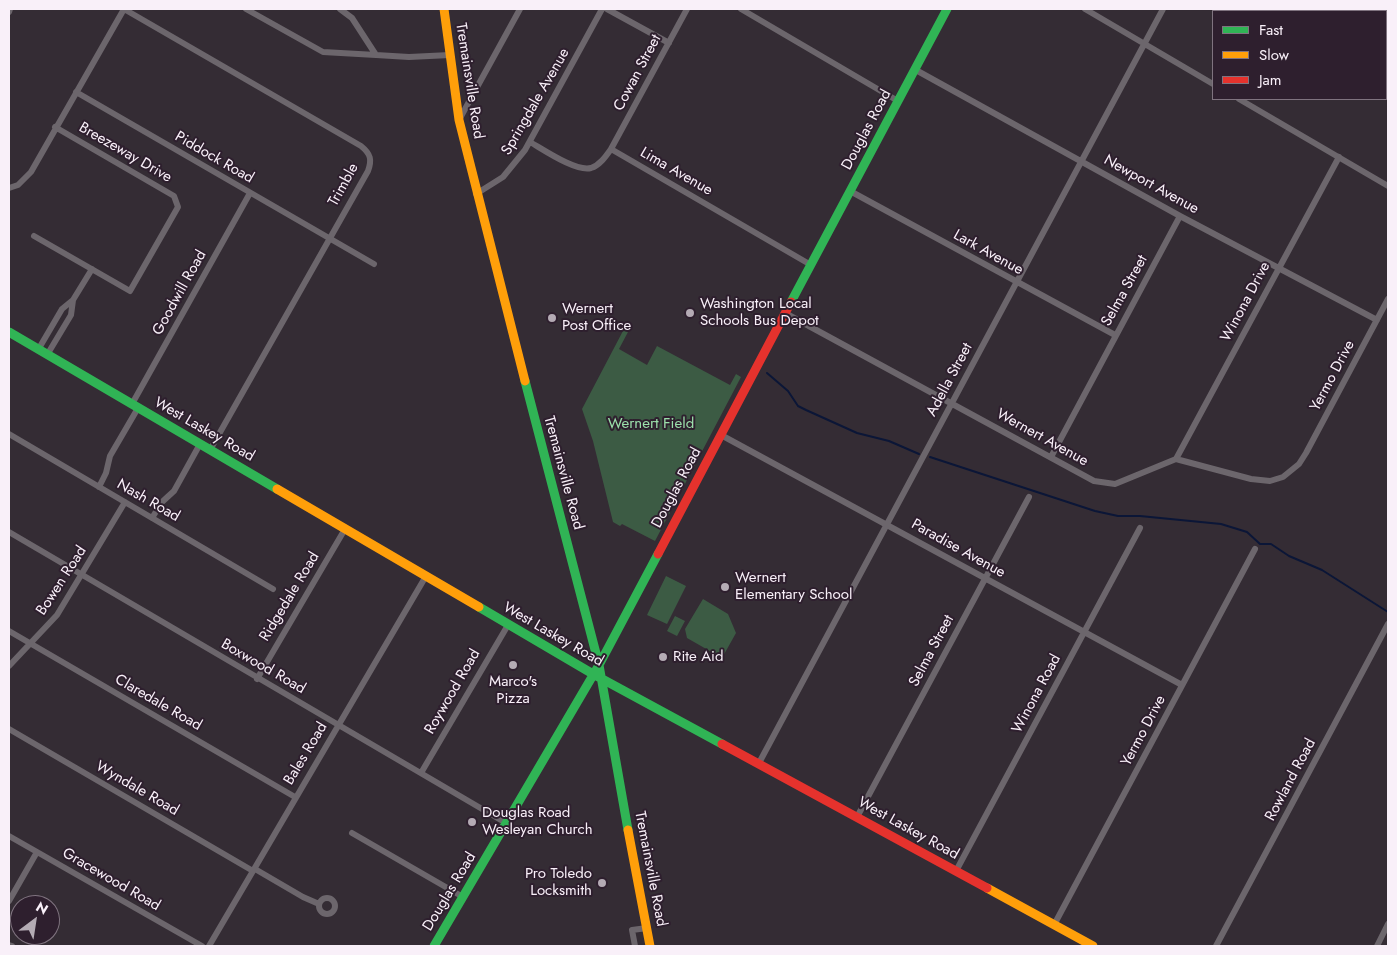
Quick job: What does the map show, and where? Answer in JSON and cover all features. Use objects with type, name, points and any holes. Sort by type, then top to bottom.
[{"type":"street","points":[[76,92],[124,9]]},
{"type":"street","name":"Trimble","points":[[124,9],[368,152],[371,164],[210,450]]},
{"type":"street","points":[[246,9],[323,52],[409,57],[450,54]]},
{"type":"street","points":[[340,9],[349,11],[376,55]]},
{"type":"street","name":"Tremainsville Road","points":[[444,9],[459,120],[476,194],[599,665],[597,676],[650,946]]},
{"type":"street","points":[[459,120],[520,9]]},
{"type":"street","name":"Springdale Avenue","points":[[476,194],[503,177],[530,142],[602,9]]},
{"type":"street","points":[[607,9],[668,43]]},
{"type":"street","name":"Cowan Street","points":[[611,149],[687,9]]},
{"type":"street","points":[[741,9],[898,101]]},
{"type":"street","name":"Douglas Road","points":[[599,665],[946,9]]},
{"type":"street","points":[[1084,9],[1212,83]]},
{"type":"street","name":"Adella Street","points":[[758,763],[1163,9]]},
{"type":"street","name":"Newport Avenue","points":[[914,69],[1180,216],[1377,320]]},
{"type":"street","name":"Piddock Road","points":[[76,92],[374,264]]},
{"type":"street","name":"Breezeway Drive","points":[[9,188],[18,185],[28,177],[76,92]]},
{"type":"street","points":[[1241,100],[1388,186]]},
{"type":"street","name":"Breezeway Drive","points":[[34,236],[130,291],[178,207],[174,196],[55,127]]},
{"type":"street","points":[[530,142],[574,166],[584,169],[593,168],[604,160],[611,149]]},
{"type":"street","name":"Lima Avenue","points":[[611,149],[810,266]]},
{"type":"street","name":"Winona Drive","points":[[1176,459],[1339,157]]},
{"type":"street","name":"Lark Avenue","points":[[850,191],[1114,335]]},
{"type":"street","name":"Goodwill Road","points":[[99,487],[106,473],[110,456],[135,406],[250,193]]},
{"type":"street","name":"Selma Street","points":[[1051,457],[1114,335],[1180,216]]},
{"type":"street","points":[[38,350],[62,309],[73,300],[92,269]]},
{"type":"street","name":"Yermo Drive","points":[[1176,459],[1251,479],[1270,481],[1283,477],[1299,464],[1388,299]]},
{"type":"street","points":[[47,355],[70,315],[73,300]]},
{"type":"street","name":"Wernert Avenue","points":[[785,313],[952,402],[1094,481],[1107,484],[1127,480],[1176,459]]},
{"type":"street","name":"West Laskey Road","points":[[9,332],[597,676],[1093,946]]},
{"type":"street","name":"Nash Road","points":[[9,434],[273,590]]},
{"type":"street","name":"Paradise Avenue","points":[[721,435],[1182,685]]},
{"type":"street","points":[[152,518],[162,502],[174,491],[200,444]]},
{"type":"street","name":"Selma Street","points":[[857,817],[1029,496]]},
{"type":"street","name":"Bowen Road","points":[[9,666],[57,615],[83,575],[125,502]]},
{"type":"street","name":"Winona Road","points":[[956,871],[1140,528]]},
{"type":"street","name":"Ridgedale Road","points":[[257,679],[345,529]]},
{"type":"street","name":"Boxwood Road","points":[[9,532],[257,679],[506,823]]},
{"type":"street","name":"Yermo Drive","points":[[1054,925],[1255,548]]},
{"type":"street","name":"Bales Road","points":[[209,946],[426,576]]},
{"type":"street","name":"Rowland Road","points":[[1216,946],[1388,624]]},
{"type":"street","name":"Roywood Road","points":[[421,773],[508,625]]},
{"type":"street","name":"Claredale Road","points":[[9,630],[295,797]]},
{"type":"street","name":"Douglas Road","points":[[434,946],[506,823],[597,676]]},
{"type":"street","name":"Wyndale Road","points":[[9,729],[254,870],[319,904]]},
{"type":"street","points":[[352,833],[463,897]]},
{"type":"street","name":"Gracewood Road","points":[[9,836],[202,946]]},
{"type":"street","points":[[9,901],[37,852]]},
{"type":"street","points":[[1377,946],[1388,924]]},
{"type":"street","points":[[635,946],[632,930],[647,928]]},
{"type":"green space","name":"Wernert Field","points":[[624,329],[628,332],[619,349],[647,365],[657,346],[730,385],[736,374],[741,377],[655,541],[622,524],[620,526],[613,522],[593,441],[582,409]]},
{"type":"green space","points":[[666,576],[686,586],[667,624],[647,615]]},
{"type":"green space","points":[[703,599],[728,614],[736,633],[722,658],[687,638],[685,629]]},
{"type":"green space","points":[[675,616],[685,621],[677,636],[667,631]]},
{"type":"waterway","points":[[767,373],[788,391],[798,406],[857,433],[889,441],[919,454]]},
{"type":"waterway","points":[[930,457],[1095,511],[1118,516],[1140,516],[1221,524],[1247,532],[1260,544],[1271,544],[1289,556],[1322,570],[1388,612]]},
{"type":"traffic: fast","points":[[791,302],[947,9]]},
{"type":"traffic: fast","points":[[9,332],[277,489]]},
{"type":"traffic: fast","points":[[525,381],[599,665],[628,830]]},
{"type":"traffic: fast","points":[[434,946],[599,665],[658,554]]},
{"type":"traffic: fast","points":[[479,607],[593,674],[722,744]]},
{"type":"traffic: slow","points":[[444,9],[459,120],[525,381]]},
{"type":"traffic: slow","points":[[277,489],[479,607]]},
{"type":"traffic: slow","points":[[628,830],[650,946]]},
{"type":"traffic: slow","points":[[987,888],[1093,946]]},
{"type":"traffic: jam","points":[[658,554],[791,302]]},
{"type":"traffic: jam","points":[[722,744],[987,888]]},
{"type":"place","name":"Washington Local Schools Bus Depot","points":[[690,313]]},
{"type":"place","name":"Wernert Post Office","points":[[552,318]]},
{"type":"place","name":"Wernert Elementary School","points":[[725,587]]},
{"type":"place","name":"Rite Aid","points":[[663,657]]},
{"type":"place","name":"Marco's Pizza","points":[[513,665]]},
{"type":"place","name":"Douglas Road Wesleyan Church","points":[[472,822]]},
{"type":"place","name":"Pro Toledo Locksmith","points":[[602,883]]}]
